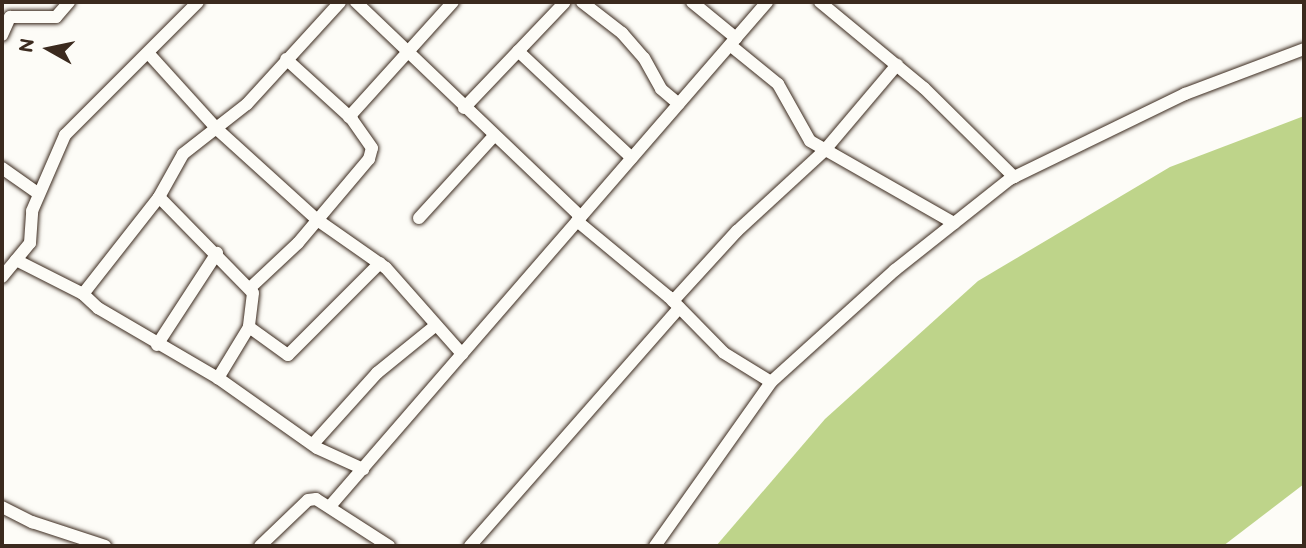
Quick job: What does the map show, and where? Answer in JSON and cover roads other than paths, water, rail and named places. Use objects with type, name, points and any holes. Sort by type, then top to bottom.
[{"type":"street","points":[[2,35],[10,17],[56,17],[69,2]]},
{"type":"street","points":[[2,277],[34,234],[32,211],[65,135],[149,54],[198,2]]},
{"type":"street","points":[[83,294],[159,197],[183,154],[218,130],[269,82],[286,59],[340,2]]},
{"type":"street","points":[[356,2],[579,219],[676,305],[724,353],[771,382]]},
{"type":"street","points":[[349,117],[410,53],[453,2]]},
{"type":"street","points":[[464,108],[565,2]]},
{"type":"street","points":[[582,2],[622,33],[644,58],[661,89],[679,104]]},
{"type":"street","points":[[692,2],[778,84],[805,136],[824,151],[874,174],[954,223]]},
{"type":"street","points":[[331,505],[767,2]]},
{"type":"street","points":[[820,2],[897,65],[1014,177]]},
{"type":"street","points":[[655,546],[771,382],[895,270],[954,223],[1014,177],[1185,93],[1304,48]]},
{"type":"street","points":[[518,51],[632,158]]},
{"type":"street","points":[[149,54],[218,130],[316,219],[380,263],[462,354]]},
{"type":"street","points":[[250,288],[298,243],[369,159],[369,138],[286,59]]},
{"type":"street","points":[[470,546],[737,231],[824,151],[897,65]]},
{"type":"street","points":[[419,218],[494,136]]},
{"type":"street","points":[[2,168],[39,194]]},
{"type":"street","points":[[159,197],[250,288],[254,308],[249,327],[218,378]]},
{"type":"street","points":[[157,345],[217,253]]},
{"type":"street","points":[[16,260],[83,294],[157,345],[218,378],[313,444],[363,468]]},
{"type":"street","points":[[249,327],[273,348],[288,355],[380,263]]},
{"type":"street","points":[[313,444],[377,373],[436,326]]},
{"type":"street","points":[[260,546],[308,500],[331,505],[389,546]]},
{"type":"street","points":[[2,506],[57,532],[105,546]]},
{"type":"street","points":[[54,546],[57,532]]}]
